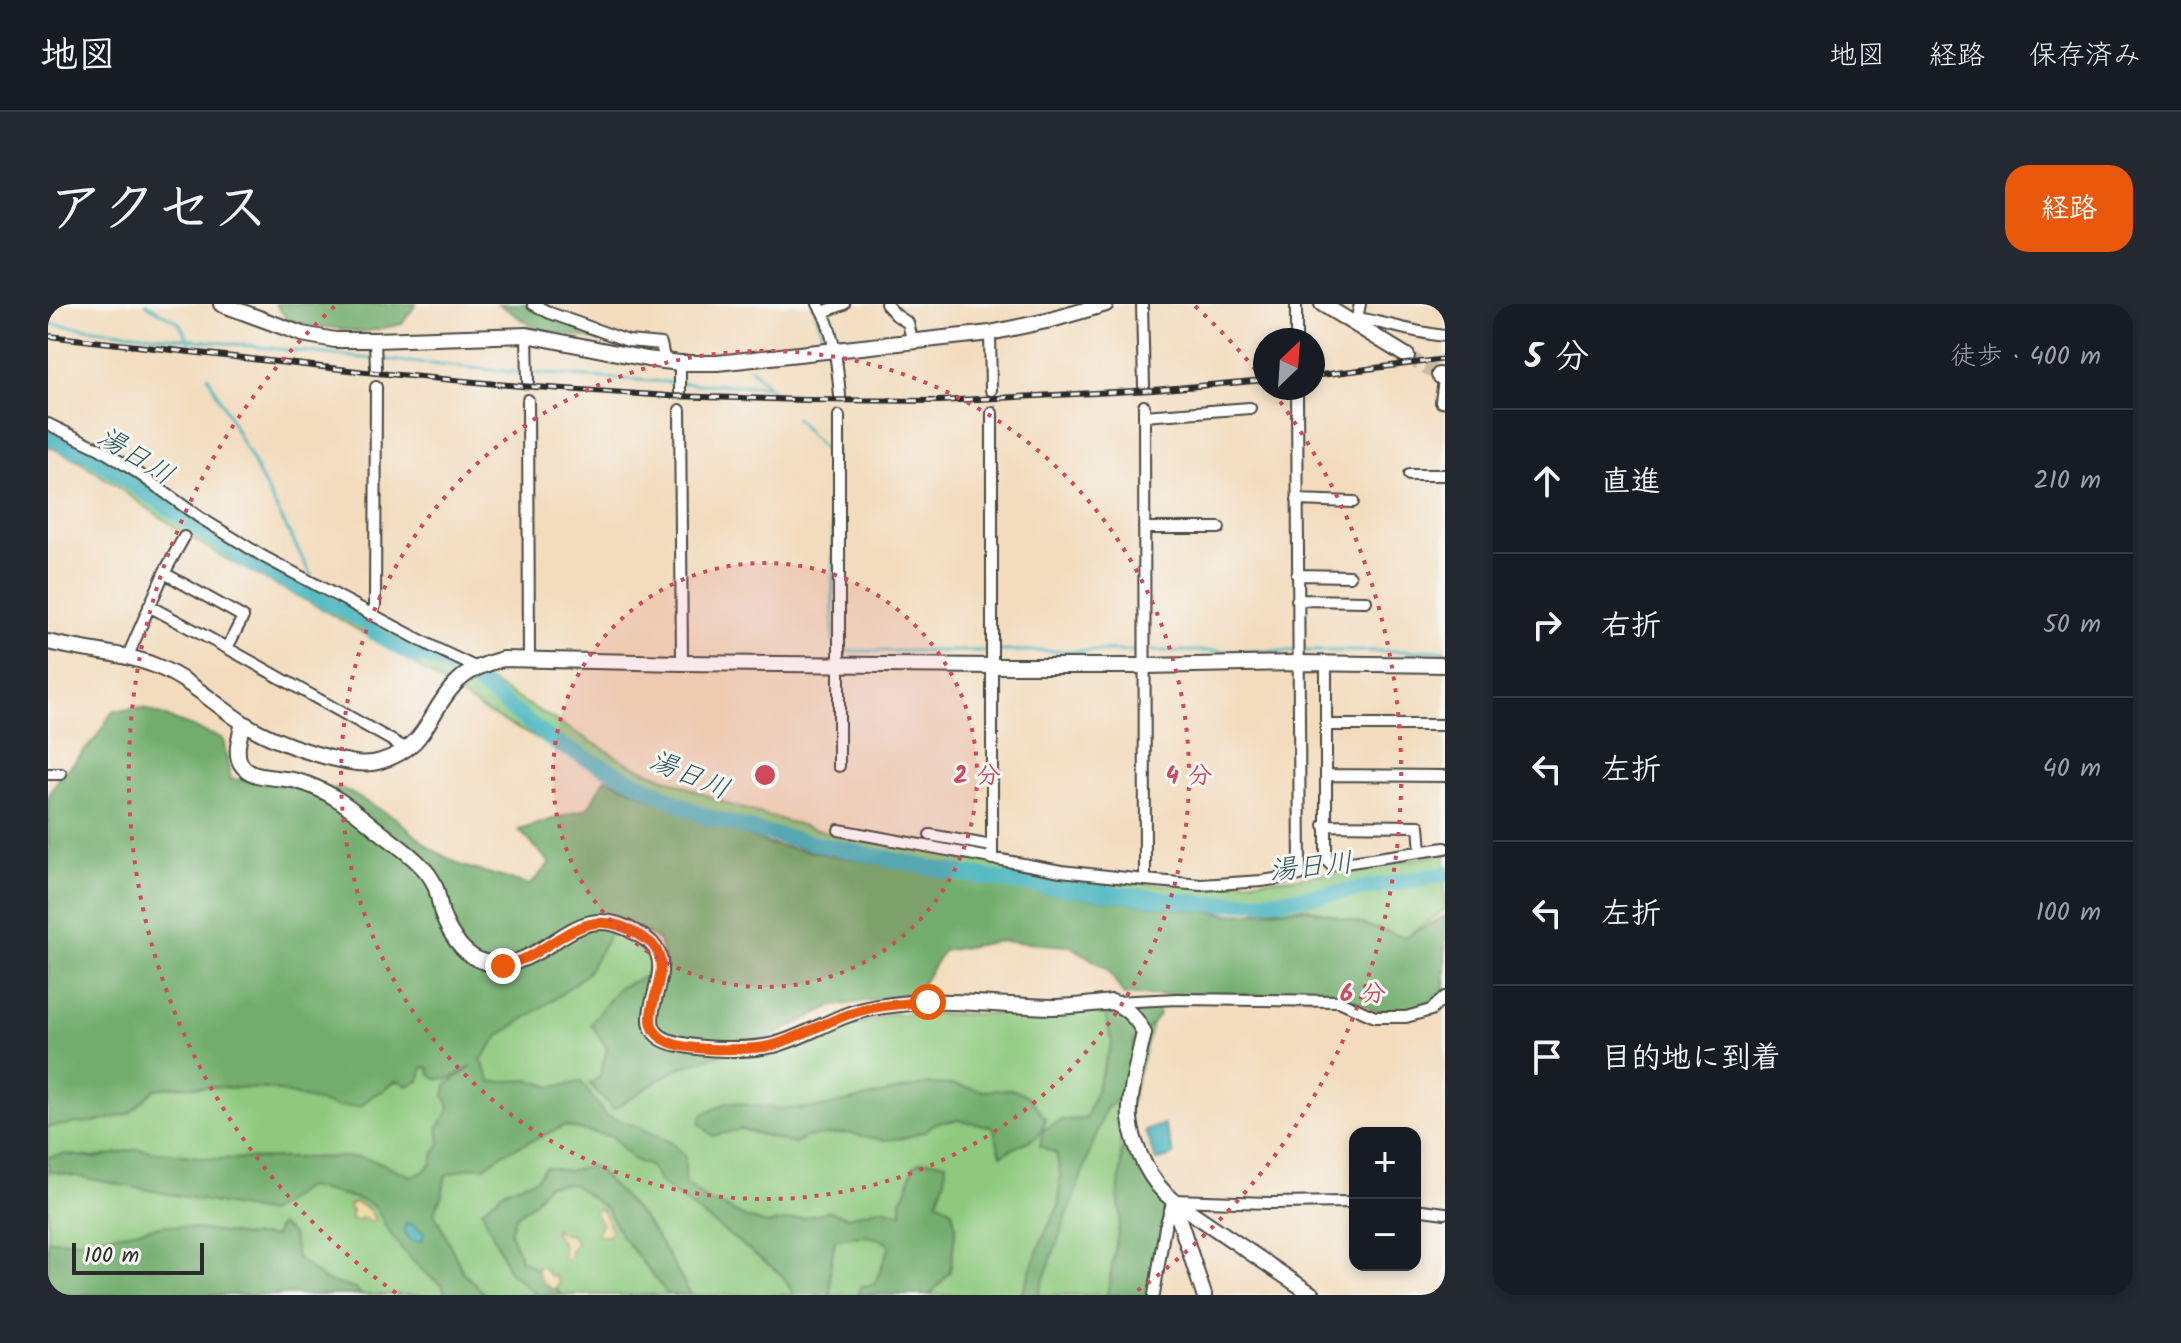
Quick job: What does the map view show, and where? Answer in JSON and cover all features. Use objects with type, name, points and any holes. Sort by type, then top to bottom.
[{"type":"street","points":[[221,304],[302,334],[335,340],[527,335],[672,362],[717,363],[990,333],[1106,304]]},
{"type":"street","points":[[533,304],[628,341],[661,344],[672,362],[680,386]]},
{"type":"street","points":[[840,396],[835,351],[820,308],[844,304]]},
{"type":"street","points":[[886,304],[908,323],[913,343]]},
{"type":"street","points":[[1142,304],[1144,386]]},
{"type":"street","points":[[1296,304],[1296,328]]},
{"type":"street","points":[[1322,304],[1355,321],[1407,356]]},
{"type":"street","points":[[1355,321],[1360,304]]},
{"type":"street","points":[[1355,321],[1382,322],[1424,334],[1445,336]]},
{"type":"street","points":[[990,333],[991,390]]},
{"type":"street","points":[[527,335],[528,382]]},
{"type":"street","points":[[375,340],[376,369]]},
{"type":"street","points":[[1441,402],[1443,378]]},
{"type":"street","points":[[371,615],[375,606],[376,387]]},
{"type":"street","points":[[528,400],[529,658]]},
{"type":"street","points":[[839,830],[1061,871],[1145,880],[1201,885],[1300,875],[1297,400]]},
{"type":"street","points":[[1145,880],[1144,411],[1250,408]]},
{"type":"street","points":[[680,410],[682,663]]},
{"type":"street","points":[[992,413],[992,859]]},
{"type":"street","points":[[839,416],[839,766]]},
{"type":"street","points":[[48,424],[100,449],[264,557],[475,669]]},
{"type":"street","points":[[1409,475],[1445,475]]},
{"type":"street","points":[[1297,500],[1353,502]]},
{"type":"street","points":[[1144,528],[1219,528]]},
{"type":"street","points":[[127,658],[164,573],[184,537]]},
{"type":"street","points":[[164,573],[243,617],[227,648]]},
{"type":"street","points":[[1297,575],[1350,576]]},
{"type":"street","points":[[1297,600],[1366,601]]},
{"type":"street","points":[[149,606],[407,749]]},
{"type":"street","points":[[48,642],[153,664],[197,688],[243,723],[284,744],[348,763],[377,763],[407,749],[419,738],[456,682],[475,669],[503,659],[840,664],[993,657],[1297,655],[1326,663],[1445,665]]},
{"type":"street","points":[[1326,663],[1326,860],[1331,865],[1445,848]]},
{"type":"street","points":[[243,723],[238,761],[246,770],[256,775],[293,780],[337,798],[419,864],[437,887],[443,916],[453,937],[477,959],[503,966],[530,956],[563,934],[595,923],[620,926],[652,944],[661,966],[650,1023],[656,1035],[675,1044],[708,1049],[755,1048],[776,1044],[857,1011],[904,1004],[981,1002],[1051,1007],[1177,999],[1329,1000],[1339,1001],[1375,1017],[1406,1017],[1431,1010],[1445,997]]},
{"type":"street","points":[[1326,725],[1445,725]]},
{"type":"street","points":[[48,774],[61,774]]},
{"type":"street","points":[[1326,775],[1445,776]]},
{"type":"street","points":[[1324,825],[1419,826],[1421,851]]},
{"type":"street","points":[[930,835],[992,846]]},
{"type":"street","points":[[1112,1002],[1130,1012],[1144,1033],[1130,1102],[1130,1119],[1146,1167],[1155,1183],[1173,1200],[1313,1295]]},
{"type":"street","points":[[1173,1200],[1349,1202]]},
{"type":"street","points":[[1154,1295],[1165,1227],[1173,1200]]},
{"type":"street","points":[[1173,1200],[1204,1295]]},
{"type":"street","points":[[1421,1210],[1445,1213]]},
{"type":"green space","points":[[276,304],[416,304],[402,324],[363,332],[289,322]]},
{"type":"green space","points":[[499,304],[526,304],[620,341],[617,344],[535,328]]},
{"type":"green space","points":[[48,428],[117,462],[216,534],[253,556],[454,661],[628,763],[730,805],[843,837],[1157,885],[1298,878],[1445,854],[1445,910],[1405,937],[1305,907],[1190,909],[1015,888],[905,870],[760,838],[698,817],[589,766],[482,710],[398,653],[226,559],[80,461],[48,446]]},
{"type":"green space","points":[[143,708],[223,739],[231,779],[343,789],[396,818],[431,849],[462,866],[530,885],[550,863],[519,830],[588,808],[605,778],[769,844],[1034,892],[1232,914],[1313,910],[1405,937],[1445,916],[1445,993],[1402,1012],[1377,1011],[1342,996],[1124,995],[1108,970],[1071,946],[1000,941],[943,951],[917,992],[830,1007],[769,1038],[679,1068],[613,1109],[590,1084],[600,1076],[607,1048],[591,1024],[618,988],[667,967],[659,941],[620,917],[587,973],[499,1036],[481,1060],[491,1082],[529,1080],[553,1087],[581,1082],[605,1115],[672,1143],[685,1156],[685,1182],[706,1200],[767,1224],[828,1211],[848,1217],[881,1208],[902,1213],[901,1200],[916,1164],[922,1161],[946,1163],[945,1179],[937,1201],[952,1210],[956,1227],[950,1272],[930,1295],[857,1295],[861,1286],[874,1285],[890,1246],[871,1237],[849,1237],[835,1240],[830,1267],[831,1295],[794,1295],[782,1275],[660,1183],[651,1167],[632,1159],[613,1137],[564,1126],[502,1154],[486,1166],[446,1175],[434,1212],[463,1272],[486,1295],[445,1295],[443,1285],[404,1251],[375,1208],[341,1194],[306,1187],[269,1213],[48,1171],[48,1157],[65,1154],[94,1158],[138,1149],[212,1159],[359,1157],[411,1176],[423,1172],[432,1163],[440,1143],[438,1127],[449,1109],[444,1096],[446,1085],[472,1066],[452,1078],[437,1079],[430,1074],[429,1068],[423,1067],[419,1081],[407,1086],[395,1081],[361,1106],[338,1107],[270,1089],[180,1086],[155,1089],[130,1113],[101,1121],[48,1127],[48,796],[58,780],[96,738],[113,711]]},
{"type":"green space","points":[[584,933],[617,933],[651,957],[645,1004],[768,1053],[889,1014],[1051,1014],[1104,1011],[1153,1003],[1159,1014],[1152,1024],[1120,1142],[1127,1295],[252,1295],[48,1285],[48,1059]]},
{"type":"green space","points":[[1153,1003],[1159,1014],[1134,1040],[1128,1142],[1165,1208],[1150,1295],[1107,1295],[1121,1216],[1118,1196],[1125,1131],[1119,1099],[1106,1108],[1038,1295],[1021,1295],[1043,1237],[1059,1206],[1060,1174],[1056,1153],[1040,1146],[1043,1130],[1062,1120],[1086,1119],[1112,1042],[1104,1011]]},
{"type":"green space","points":[[928,1084],[984,1091],[1012,1089],[1028,1096],[1046,1119],[1038,1136],[1001,1155],[993,1127],[959,1120],[936,1123],[905,1138],[884,1140],[847,1133],[806,1137],[794,1144],[741,1129],[713,1136],[699,1123],[702,1115],[728,1102],[779,1109],[816,1108]]},
{"type":"green space","points":[[591,1166],[644,1219],[691,1295],[668,1295],[620,1234],[607,1209],[572,1184],[547,1185],[534,1202],[515,1217],[510,1233],[521,1259],[548,1278],[561,1295],[537,1295],[509,1272],[482,1210],[507,1189],[536,1179],[545,1167],[568,1171]]},
{"type":"green space","points":[[167,1225],[245,1236],[274,1236],[279,1225],[293,1235],[296,1257],[324,1280],[355,1289],[362,1295],[48,1295],[48,1240],[78,1241]]},
{"type":"sand","points":[[355,1202],[369,1209],[375,1220],[370,1222],[363,1217],[350,1219],[350,1204]]},
{"type":"sand","points":[[600,1209],[611,1230],[608,1236],[599,1236],[597,1231],[602,1223],[595,1215],[596,1210]]},
{"type":"sand","points":[[555,1229],[571,1235],[578,1243],[572,1247],[567,1260],[563,1258],[563,1245]]},
{"type":"sand","points":[[537,1267],[543,1267],[560,1284],[553,1289],[546,1285]]},
{"type":"water","points":[[1164,1124],[1174,1155],[1156,1161],[1145,1131]]},
{"type":"water","points":[[406,1223],[424,1233],[422,1241],[411,1241],[404,1230]]},
{"type":"waterway","points":[[146,304],[179,323],[190,343]]},
{"type":"waterway","points":[[813,304],[827,346]]},
{"type":"waterway","points":[[48,324],[372,359]]},
{"type":"waterway","points":[[829,357],[835,392]]},
{"type":"waterway","points":[[379,359],[523,373]]},
{"type":"waterway","points":[[751,368],[767,386]]},
{"type":"waterway","points":[[531,373],[767,386],[774,394]]},
{"type":"waterway","points":[[208,376],[311,575]]},
{"type":"waterway","points":[[833,415],[833,641]]},
{"type":"waterway","points":[[795,418],[830,457],[832,507]]},
{"type":"waterway","name":"湯日川","points":[[48,437],[94,458],[247,561],[369,624],[373,632],[413,656],[433,658],[482,686],[554,742],[704,816],[761,832],[942,870],[1026,884],[1211,904],[1331,894],[1445,874]]},
{"type":"waterway","points":[[319,579],[324,582]]},
{"type":"waterway","points":[[845,651],[989,651]]},
{"type":"waterway","points":[[996,651],[1141,651]]},
{"type":"waterway","points":[[1148,651],[1445,651]]},
{"type":"tunnel","points":[[1407,356],[1439,375]]},
{"type":"tunnel","points":[[991,390],[992,413]]},
{"type":"railway","points":[[48,336],[366,372],[669,396],[939,401],[1153,390],[1253,381]]},
{"type":"railway","points":[[1325,374],[1445,359]]},
{"type":"route","points":[[503,966],[530,956],[578,927],[608,923],[630,930],[652,944],[661,966],[650,1023],[656,1035],[675,1044],[708,1049],[755,1048],[776,1044],[857,1011],[928,1002]]}]
